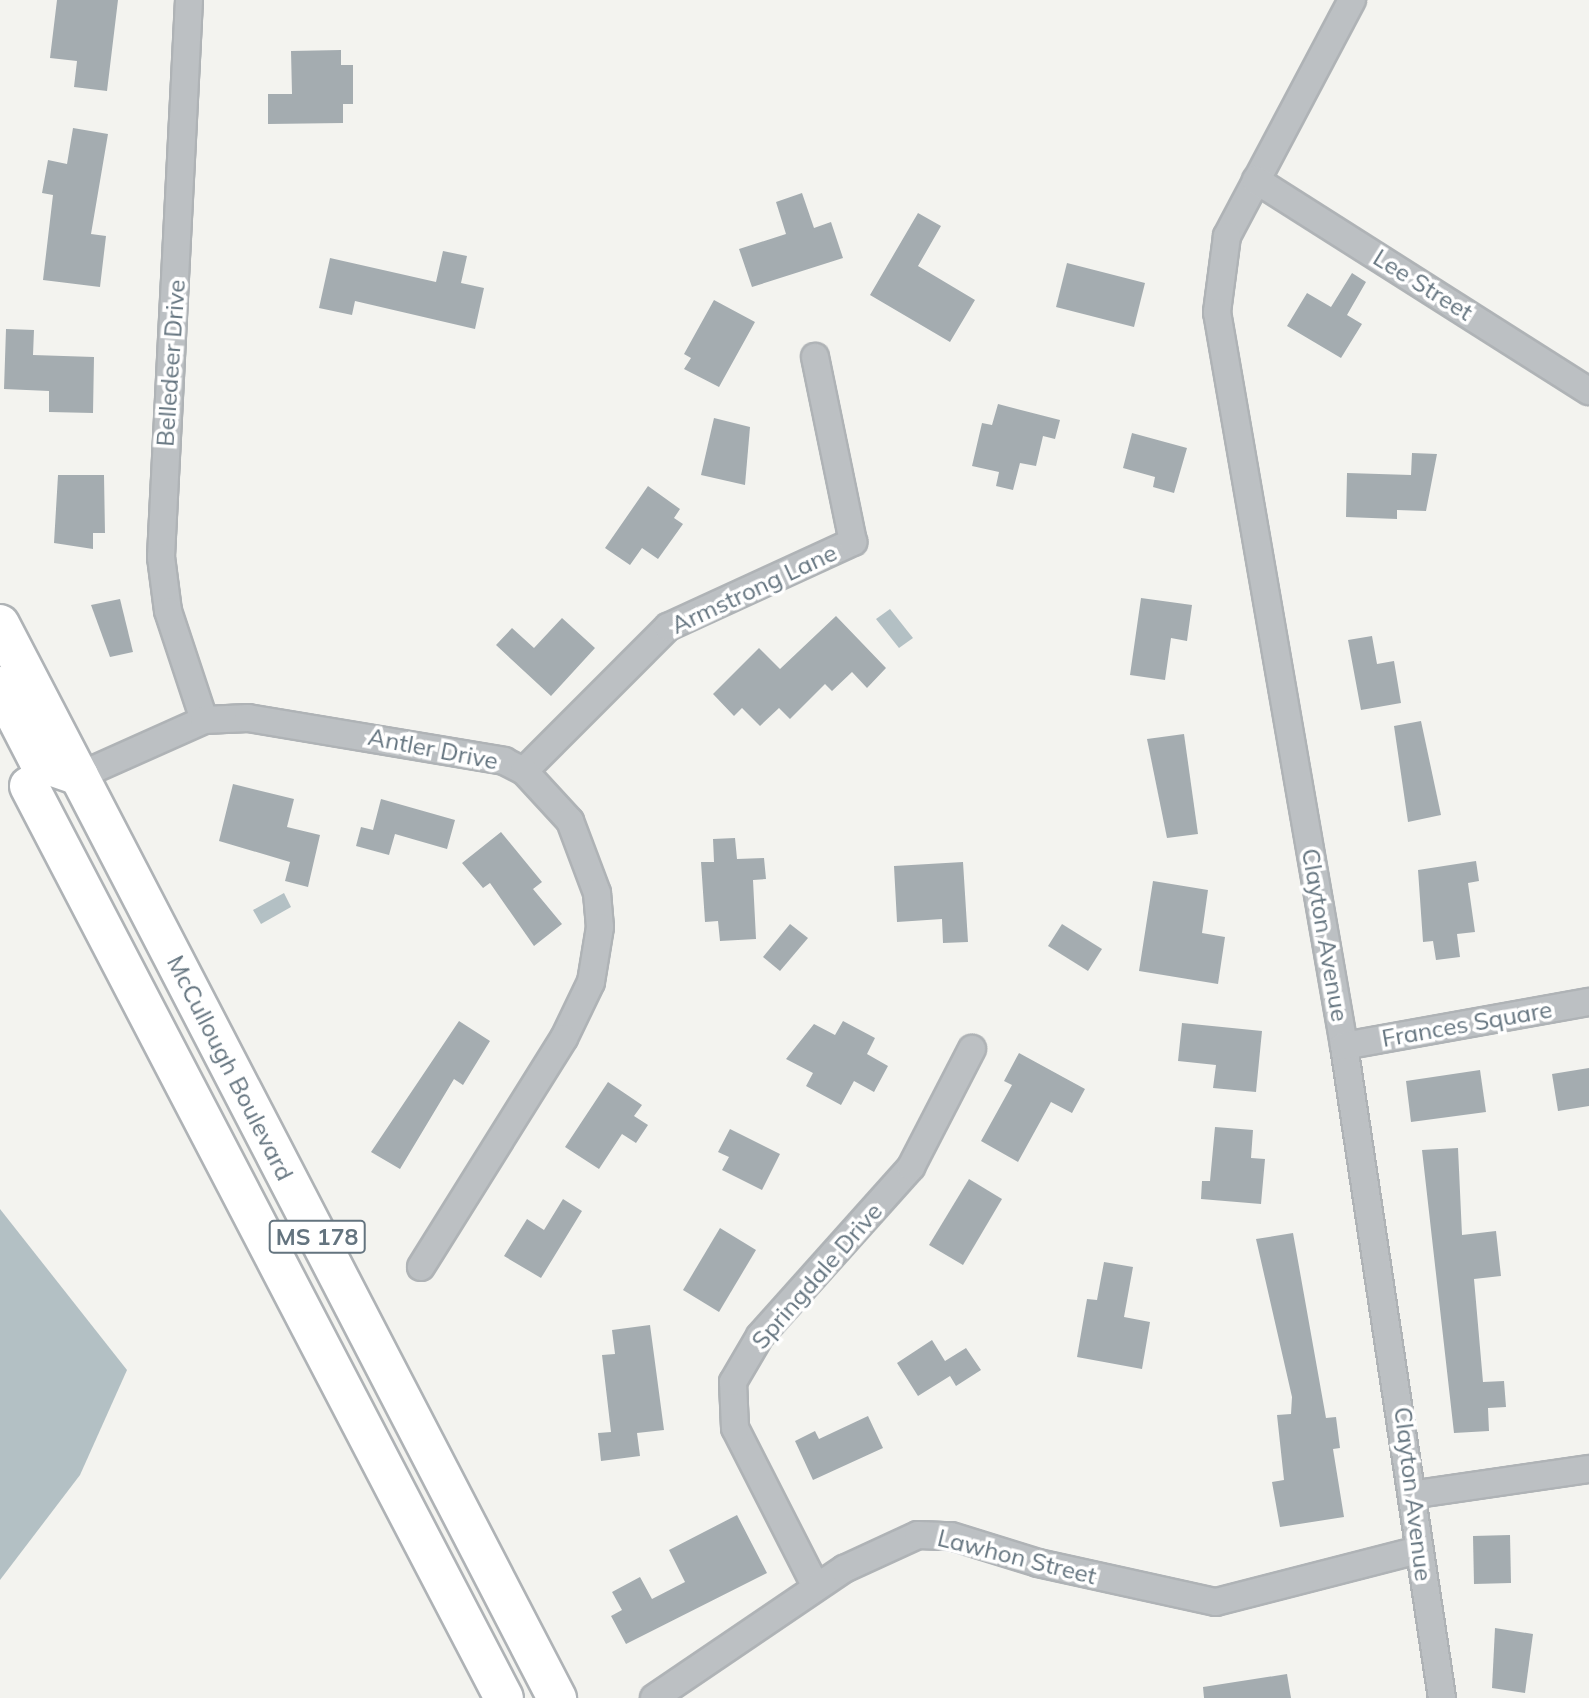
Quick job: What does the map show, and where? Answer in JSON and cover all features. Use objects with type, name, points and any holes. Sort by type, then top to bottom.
[{"type":"highway","name":"McCullough Boulevard","points":[[0,624],[557,1698]]},
{"type":"highway","points":[[0,686],[39,762],[79,776]]},
{"type":"highway","name":"McCullough Boulevard","points":[[0,731],[504,1698]]},
{"type":"highway","points":[[29,786],[75,814],[133,923],[186,982]]},
{"type":"highway","points":[[324,1352],[367,1335]]},
{"type":"street","name":"Belledeer Drive","points":[[189,0],[161,557],[167,611],[204,720]]},
{"type":"street","name":"Clayton Avenue","points":[[1352,0],[1256,180],[1220,259],[1217,312],[1344,1046],[1417,1494],[1418,1550],[1442,1698]]},
{"type":"street","name":"Lee Street","points":[[1256,180],[1589,391]]},
{"type":"street","name":"Armstrong Lane","points":[[524,771],[668,626],[853,542],[815,357]]},
{"type":"street","name":"Antler Drive","points":[[79,776],[204,720],[248,718],[481,754],[524,771],[582,841],[597,893],[598,956],[564,1038],[421,1267]]},
{"type":"street","name":"Frances Square","points":[[1344,1046],[1589,1002]]},
{"type":"street","name":"Springdale Drive","points":[[816,1587],[735,1428],[733,1382],[760,1336],[911,1167],[972,1049]]},
{"type":"street","points":[[1417,1494],[1589,1469]]},
{"type":"street","name":"Lawhon Street","points":[[654,1698],[816,1587],[902,1539],[933,1534],[1216,1602],[1418,1550]]},
{"type":"shaded area","points":[[890,609],[913,638],[899,648],[876,619]]},
{"type":"shaded area","points":[[284,893],[291,907],[261,924],[253,910]]},
{"type":"shaded area","points":[[0,1209],[127,1370],[80,1475],[0,1580]]},
{"type":"building","points":[[57,0],[118,0],[107,91],[74,87],[77,61],[50,58]]},
{"type":"building","points":[[341,50],[341,65],[353,65],[353,104],[343,104],[343,123],[268,124],[268,94],[292,94],[291,51]]},
{"type":"building","points":[[73,128],[108,134],[91,234],[106,236],[100,287],[43,280],[53,195],[42,193],[48,160],[67,164]]},
{"type":"building","points":[[802,193],[814,228],[831,222],[843,258],[752,287],[739,249],[786,234],[776,202]]},
{"type":"building","points":[[918,213],[941,226],[918,266],[975,300],[950,342],[870,295]]},
{"type":"building","points":[[443,251],[467,256],[461,283],[484,288],[475,329],[355,301],[352,315],[319,308],[330,258],[436,282]]},
{"type":"building","points":[[1067,263],[1145,283],[1134,327],[1056,307]]},
{"type":"building","points":[[1352,273],[1366,282],[1347,315],[1362,324],[1341,358],[1287,326],[1307,293],[1331,307]]},
{"type":"building","points":[[714,300],[755,322],[719,387],[684,369],[691,358],[684,354]]},
{"type":"building","points":[[6,329],[34,330],[33,355],[94,357],[93,413],[49,412],[49,391],[4,389]]},
{"type":"building","points":[[998,404],[1060,420],[1055,439],[1043,436],[1036,466],[1020,463],[1013,490],[996,486],[999,472],[972,466],[982,423],[992,425]]},
{"type":"building","points":[[714,418],[750,427],[745,485],[701,475]]},
{"type":"building","points":[[1132,433],[1187,448],[1174,493],[1153,487],[1155,477],[1123,468]]},
{"type":"building","points":[[1412,453],[1437,454],[1426,511],[1397,510],[1397,519],[1346,517],[1347,473],[1411,475]]},
{"type":"building","points":[[58,475],[104,475],[105,533],[93,533],[93,549],[54,543]]},
{"type":"building","points":[[648,486],[680,509],[674,518],[683,524],[658,559],[642,548],[630,565],[605,548]]},
{"type":"building","points":[[1141,598],[1192,605],[1187,641],[1171,638],[1165,680],[1130,675]]},
{"type":"building","points":[[120,599],[133,652],[110,657],[91,605]]},
{"type":"building","points":[[836,616],[886,668],[867,688],[852,672],[832,691],[825,684],[790,719],[779,708],[760,726],[742,708],[734,716],[713,694],[759,648],[780,669]]},
{"type":"building","points":[[562,618],[595,648],[551,696],[496,645],[512,628],[534,648]]},
{"type":"building","points":[[1372,636],[1377,664],[1394,661],[1401,703],[1361,710],[1348,640]]},
{"type":"building","points":[[1421,721],[1441,815],[1408,822],[1394,726]]},
{"type":"building","points":[[1184,734],[1198,834],[1167,838],[1147,739]]},
{"type":"building","points":[[233,784],[294,799],[287,827],[320,835],[308,887],[285,881],[290,862],[219,841]]},
{"type":"building","points":[[381,799],[455,820],[447,849],[395,834],[389,855],[356,846],[361,827],[373,830]]},
{"type":"building","points":[[501,832],[542,882],[533,889],[562,924],[534,946],[490,883],[483,888],[462,863]]},
{"type":"building","points":[[735,838],[737,859],[764,858],[766,879],[753,880],[756,939],[720,941],[718,921],[705,922],[701,862],[714,862],[713,839]]},
{"type":"building","points":[[1476,861],[1479,881],[1468,883],[1475,932],[1457,934],[1460,957],[1436,960],[1433,941],[1423,942],[1418,870]]},
{"type":"building","points":[[963,862],[968,942],[943,943],[942,919],[897,922],[894,866]]},
{"type":"building","points":[[1153,881],[1208,890],[1202,933],[1225,937],[1218,984],[1139,971]]},
{"type":"building","points":[[790,924],[808,938],[780,971],[763,957]]},
{"type":"building","points":[[1062,924],[1102,949],[1088,971],[1048,946]]},
{"type":"building","points":[[459,1021],[490,1041],[463,1085],[454,1079],[400,1169],[371,1152]]},
{"type":"building","points":[[843,1021],[875,1038],[867,1054],[888,1066],[874,1092],[854,1081],[841,1105],[806,1086],[813,1073],[786,1059],[814,1024],[835,1035]]},
{"type":"building","points":[[1182,1023],[1262,1031],[1256,1092],[1213,1088],[1216,1065],[1178,1061]]},
{"type":"building","points":[[1019,1053],[1085,1089],[1072,1113],[1051,1102],[1018,1162],[981,1141],[1012,1085],[1004,1081]]},
{"type":"building","points":[[1589,1068],[1589,1106],[1558,1111],[1552,1074]]},
{"type":"building","points":[[1480,1070],[1486,1112],[1411,1122],[1406,1081]]},
{"type":"building","points":[[608,1082],[642,1105],[634,1116],[648,1125],[636,1143],[622,1134],[599,1169],[565,1147]]},
{"type":"building","points":[[1215,1127],[1253,1130],[1251,1158],[1265,1159],[1261,1204],[1201,1199],[1202,1181],[1210,1181]]},
{"type":"building","points":[[730,1129],[780,1154],[762,1190],[722,1170],[729,1157],[718,1152]]},
{"type":"building","points":[[1458,1148],[1462,1235],[1496,1231],[1501,1276],[1474,1279],[1483,1382],[1504,1381],[1506,1407],[1488,1408],[1489,1431],[1454,1433],[1422,1150]]},
{"type":"building","points":[[969,1179],[1002,1199],[963,1265],[929,1245]]},
{"type":"building","points":[[563,1199],[582,1211],[541,1278],[504,1256],[527,1219],[544,1230]]},
{"type":"building","points":[[720,1228],[756,1250],[719,1312],[683,1290]]},
{"type":"building","points":[[1293,1233],[1326,1418],[1336,1417],[1340,1448],[1333,1449],[1344,1517],[1280,1527],[1272,1482],[1284,1480],[1277,1415],[1291,1414],[1292,1397],[1256,1239]]},
{"type":"building","points":[[1104,1262],[1133,1267],[1124,1317],[1150,1322],[1142,1369],[1077,1357],[1087,1299],[1097,1300]]},
{"type":"building","points":[[650,1325],[664,1430],[637,1433],[640,1456],[601,1461],[598,1433],[611,1432],[602,1355],[615,1354],[612,1330]]},
{"type":"building","points":[[932,1340],[945,1361],[966,1348],[981,1370],[956,1386],[950,1376],[918,1396],[897,1363]]},
{"type":"building","points":[[868,1416],[883,1448],[813,1480],[795,1441],[815,1431],[819,1439]]},
{"type":"building","points":[[737,1515],[767,1573],[626,1644],[611,1616],[622,1610],[612,1592],[640,1577],[652,1599],[685,1582],[669,1550]]},
{"type":"building","points":[[1510,1535],[1511,1583],[1474,1584],[1473,1536]]},
{"type":"building","points":[[1495,1628],[1533,1634],[1525,1693],[1492,1688]]},
{"type":"building","points":[[1287,1674],[1291,1698],[1204,1698],[1203,1687]]}]
